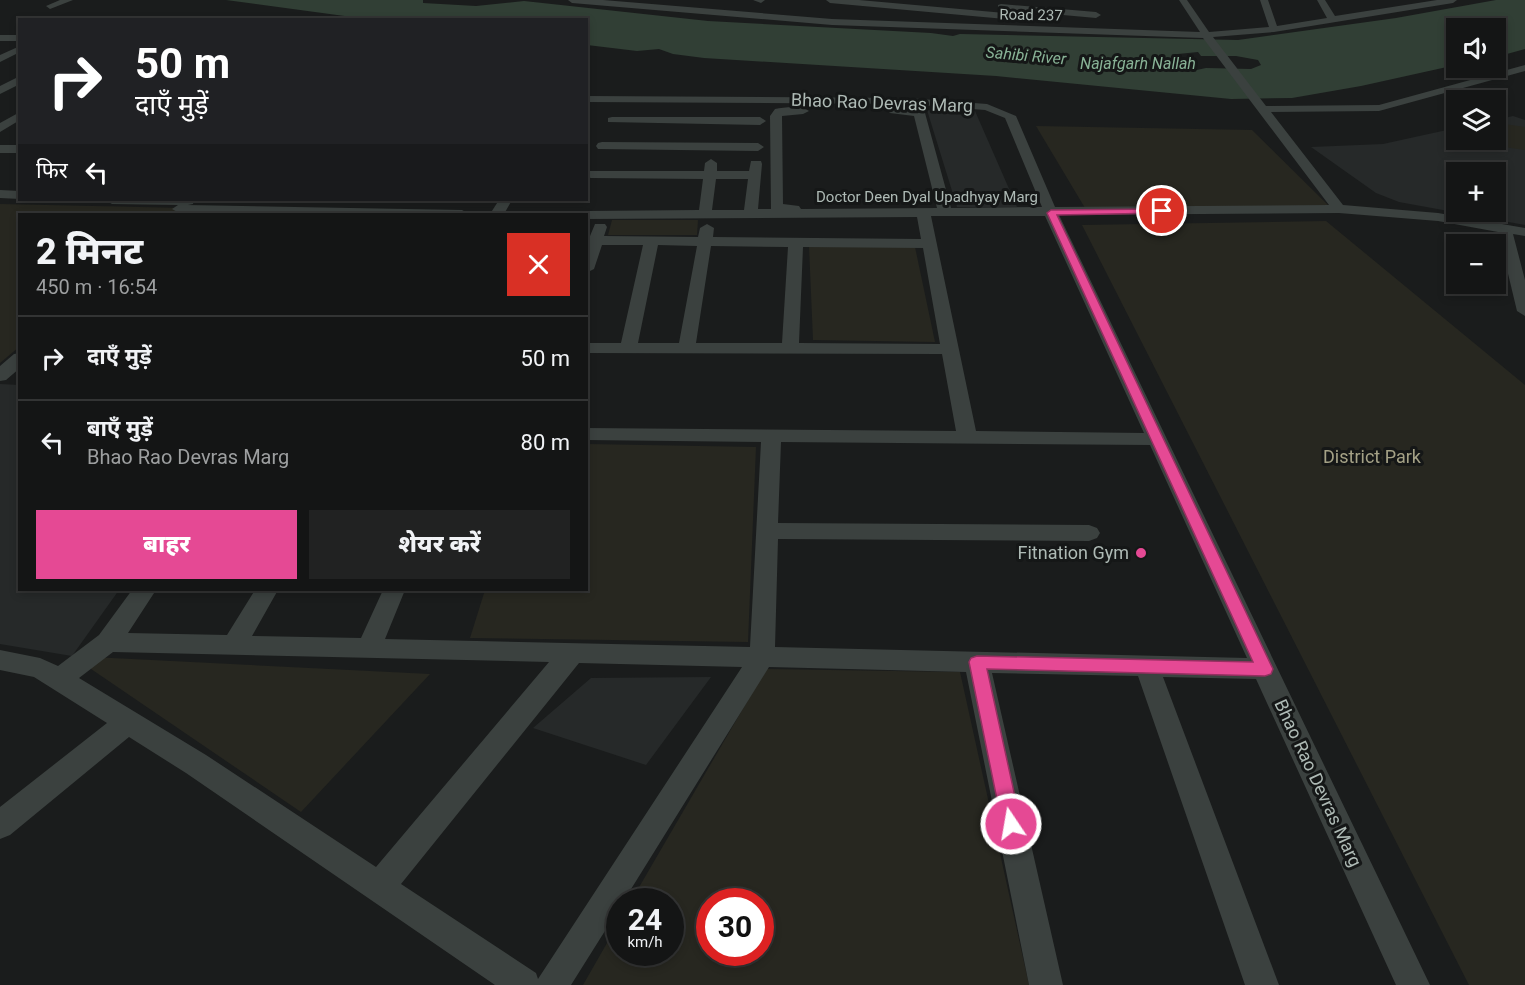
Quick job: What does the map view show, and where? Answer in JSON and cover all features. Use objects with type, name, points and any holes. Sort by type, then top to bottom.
[{"type":"street","points":[[50,6],[69,0]]},
{"type":"street","name":"Road 237","points":[[572,0],[743,16],[958,13],[1096,16],[1208,37],[1274,30],[1432,1],[1453,0]]},
{"type":"street","points":[[648,7],[657,0]]},
{"type":"street","points":[[743,16],[760,0]]},
{"type":"street","points":[[920,0],[958,13]]},
{"type":"street","points":[[991,0],[1096,16]]},
{"type":"street","points":[[1183,0],[1208,37],[1339,209]]},
{"type":"street","points":[[1264,0],[1274,30]]},
{"type":"street","points":[[1321,0],[1333,20]]},
{"type":"street","points":[[1384,0],[1391,10]]},
{"type":"street","points":[[829,4],[958,13],[1096,16]]},
{"type":"street","points":[[1359,7],[1367,14]]},
{"type":"street","points":[[0,39],[18,38]]},
{"type":"street","points":[[0,59],[18,49]]},
{"type":"street","points":[[1260,106],[1379,108],[1525,68]]},
{"type":"street","points":[[0,91],[16,75]]},
{"type":"street","points":[[751,214],[762,100]]},
{"type":"street","name":"Bhao Rao Devras Marg","points":[[588,104],[604,142],[762,100],[906,101],[987,107],[1010,116],[1051,213],[1413,985]]},
{"type":"street","points":[[898,111],[919,113],[944,211],[776,207],[777,112],[898,111]]},
{"type":"street","points":[[588,113],[604,142],[710,175],[755,175]]},
{"type":"street","points":[[0,128],[18,116]]},
{"type":"street","points":[[604,142],[717,121],[760,121]]},
{"type":"street","points":[[687,348],[705,241],[717,121]]},
{"type":"street","points":[[604,142],[758,147]]},
{"type":"street","points":[[0,149],[18,149]]},
{"type":"street","points":[[0,194],[18,195]]},
{"type":"street","points":[[124,201],[312,213]]},
{"type":"street","name":"Doctor Deen Dyal Upadhyay Marg","points":[[588,214],[923,213],[944,211],[1051,213],[1339,209],[1438,217],[1505,234]]},
{"type":"street","points":[[923,213],[967,437]]},
{"type":"street","points":[[588,257],[591,240],[603,214]]},
{"type":"street","points":[[1505,234],[1525,232]]},
{"type":"street","points":[[1506,234],[1525,243]]},
{"type":"street","points":[[1506,238],[1525,311]]},
{"type":"street","points":[[591,240],[929,244]]},
{"type":"street","points":[[628,348],[652,240]]},
{"type":"street","points":[[790,349],[796,242]]},
{"type":"street","points":[[588,348],[950,349]]},
{"type":"street","points":[[0,378],[18,360]]},
{"type":"street","points":[[0,378],[18,379]]},
{"type":"street","points":[[588,434],[1157,439]]},
{"type":"street","points":[[552,985],[762,657],[771,435]]},
{"type":"street","points":[[767,531],[1089,533]]},
{"type":"street","points":[[59,679],[108,642],[143,591]]},
{"type":"street","points":[[234,645],[266,591]]},
{"type":"street","points":[[369,648],[394,591]]},
{"type":"street","points":[[108,642],[1265,669]]},
{"type":"street","points":[[379,887],[572,653]]},
{"type":"street","points":[[0,660],[40,668],[59,679],[196,764],[524,985]]},
{"type":"street","points":[[977,662],[1046,985]]},
{"type":"street","points":[[1147,667],[1262,985]]},
{"type":"street","points":[[0,825],[128,722]]},
{"type":"shaded area","points":[[927,110],[975,111],[1017,207],[957,207]]},
{"type":"shaded area","points":[[1513,116],[1525,120],[1525,225],[1506,222],[1506,162],[1446,162],[1446,211],[1399,202],[1376,193],[1311,147],[1383,144],[1446,130],[1446,150],[1506,150],[1506,118]]},
{"type":"shaded area","points":[[0,384],[18,385],[18,591],[118,591],[72,656],[0,644]]},
{"type":"shaded area","points":[[711,677],[646,765],[533,728],[591,678]]},
{"type":"green space","points":[[1506,124],[1525,127],[1525,150],[1506,147]]},
{"type":"green space","points":[[1036,126],[1252,130],[1328,205],[1088,213]]},
{"type":"green space","points":[[0,204],[187,208],[180,213],[18,213],[18,348],[0,363]]},
{"type":"green space","points":[[612,220],[698,220],[697,235],[608,235]]},
{"type":"green space","name":"District Park","points":[[1326,221],[1525,385],[1525,985],[1469,985],[1082,225]]},
{"type":"green space","points":[[809,246],[915,247],[935,342],[813,340]]},
{"type":"green space","points":[[588,444],[756,447],[748,642],[470,638],[485,591],[588,591]]},
{"type":"green space","points":[[72,656],[430,674],[301,812]]},
{"type":"green space","points":[[766,669],[960,672],[1029,985],[583,985],[606,945],[606,966],[684,966],[684,888],[639,888]]},
{"type":"water","name":"Najafgarh Nallah","points":[[226,0],[423,0],[423,3],[476,6],[524,1],[708,21],[953,36],[960,34],[1238,40],[1396,18],[1496,0],[1525,0],[1525,49],[1506,54],[1506,18],[1446,18],[1446,67],[1292,98],[1231,99],[996,76],[704,58],[673,54],[659,49],[637,51],[588,45],[588,18],[359,18]],"holes":[[[1198,52],[1201,56],[1236,56],[1258,60],[1261,65],[1251,69],[1206,68],[1192,71],[1178,70],[1169,65],[1178,54]]]},
{"type":"place","name":"Fitnation Gym","points":[[1141,553]]},
{"type":"route","points":[[1011,824],[977,662],[1265,669],[1051,213],[1162,211]]},
{"type":"water label","name":"Sahibi River","points":[[1026,55]]}]
